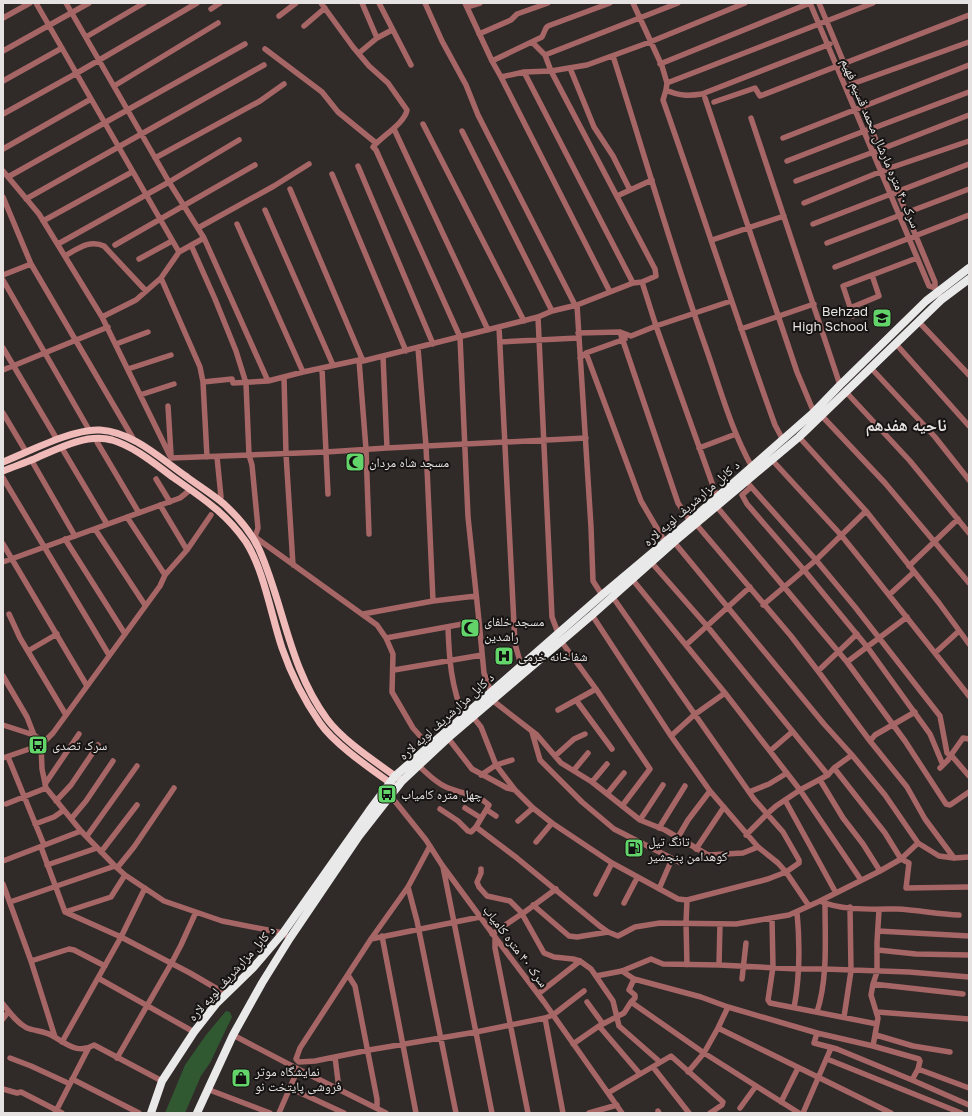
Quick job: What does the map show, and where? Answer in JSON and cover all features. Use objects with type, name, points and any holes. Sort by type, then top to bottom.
[{"type":"highway","name":"د کابل مزارشریف لویه لاره","points":[[197,1113],[233,1034],[286,936],[396,782],[429,746],[464,716],[492,696],[561,641],[652,562],[674,542],[717,497],[782,440],[817,416],[846,392],[919,322],[938,294],[969,268]]},
{"type":"highway","name":"د کابل مزارشریف لویه لاره","points":[[151,1113],[162,1081],[194,1032],[216,1004],[286,936],[390,795],[396,782],[419,766],[448,738],[473,717],[521,665],[602,595],[665,542],[749,484],[772,460],[799,437],[840,385],[926,301],[969,279]]},
{"type":"main road","points":[[3,462],[62,438],[84,432],[99,430],[114,432],[134,440],[171,462],[222,503],[242,523],[254,538],[268,573],[301,674],[317,703],[327,719],[337,730],[396,782]]},
{"type":"main road","points":[[3,471],[64,446],[99,438],[112,440],[130,447],[217,509],[227,518],[251,550],[282,647],[294,677],[321,724],[331,736],[348,750],[396,782]]},
{"type":"street","points":[[3,18],[30,3]]},
{"type":"street","points":[[36,3],[48,26],[106,123],[118,147],[178,252]]},
{"type":"street","points":[[66,3],[183,206],[204,238],[268,381]]},
{"type":"street","points":[[3,51],[89,3]]},
{"type":"street","points":[[86,37],[144,3]]},
{"type":"street","points":[[3,114],[77,74],[197,3]]},
{"type":"street","points":[[211,9],[220,3]]},
{"type":"street","points":[[279,16],[296,3]]},
{"type":"street","points":[[321,3],[358,53],[369,66],[388,83],[406,108],[407,114],[394,129],[373,147],[376,150],[460,336],[468,517],[480,621],[484,673],[492,696],[537,735],[561,763],[592,782],[640,820],[659,828],[708,855],[743,853],[758,847]]},
{"type":"street","points":[[362,3],[377,38]]},
{"type":"street","points":[[379,3],[411,64]]},
{"type":"street","points":[[425,3],[442,41],[466,84],[478,115],[576,305],[586,438],[593,581],[602,595]]},
{"type":"street","points":[[480,3],[466,5],[492,61],[610,292]]},
{"type":"street","points":[[479,34],[511,20],[517,14],[548,3]]},
{"type":"street","points":[[492,61],[542,36],[548,26],[610,3]]},
{"type":"street","points":[[633,3],[662,66],[667,83],[663,100],[712,240],[731,301],[775,425],[782,440]]},
{"type":"street","points":[[545,55],[678,3]]},
{"type":"street","points":[[501,77],[524,72],[551,71],[586,65],[650,42],[745,3]]},
{"type":"street","points":[[660,64],[810,3]]},
{"type":"street","name":"سرک ۴۰ متره مارشال محمد قسیم فهیم","points":[[810,3],[929,286],[938,294]]},
{"type":"street","name":"سرک ۴۰ متره مارشال محمد قسیم فهیم","points":[[819,3],[935,282],[938,294]]},
{"type":"street","points":[[667,83],[873,3]]},
{"type":"street","points":[[304,26],[325,8]]},
{"type":"street","points":[[714,102],[755,88],[760,96],[969,15]]},
{"type":"street","points":[[114,86],[218,23]]},
{"type":"street","points":[[358,53],[377,38],[392,30]]},
{"type":"street","points":[[202,382],[232,379],[234,383],[268,381],[333,365],[361,361],[406,351],[538,317],[552,311],[576,305],[633,282],[642,282],[656,276],[655,270],[618,196],[551,71],[545,55],[532,42]]},
{"type":"street","points":[[666,90],[686,96],[702,94],[724,87],[835,42]]},
{"type":"street","points":[[852,84],[969,42]]},
{"type":"street","points":[[8,177],[245,44]]},
{"type":"street","points":[[3,81],[62,48]]},
{"type":"street","points":[[265,49],[322,92],[338,112],[376,143]]},
{"type":"street","points":[[613,56],[693,313],[736,434],[752,467]]},
{"type":"street","points":[[26,199],[264,65]]},
{"type":"street","points":[[783,138],[861,106],[969,65]]},
{"type":"street","points":[[570,68],[594,127],[614,156],[630,190]]},
{"type":"street","points":[[524,72],[633,282]]},
{"type":"street","points":[[155,158],[260,101],[284,84]]},
{"type":"street","points":[[787,161],[969,92]]},
{"type":"street","points":[[705,98],[748,228],[779,316],[817,416],[885,483],[969,583]]},
{"type":"street","points":[[3,149],[91,99]]},
{"type":"street","points":[[796,181],[873,153],[969,115]]},
{"type":"street","points":[[751,118],[840,385]]},
{"type":"street","points":[[424,124],[524,321]]},
{"type":"street","points":[[394,129],[488,330]]},
{"type":"street","points":[[462,131],[552,311]]},
{"type":"street","points":[[58,244],[169,182],[239,140]]},
{"type":"street","points":[[804,203],[887,169],[969,141]]},
{"type":"street","points":[[198,228],[274,186],[309,164]]},
{"type":"street","points":[[813,224],[890,193],[969,164]]},
{"type":"street","points":[[115,245],[255,165]]},
{"type":"street","points":[[358,166],[433,344]]},
{"type":"street","points":[[3,171],[43,221],[108,327],[171,462]]},
{"type":"street","points":[[43,221],[132,172]]},
{"type":"street","points":[[332,174],[406,351]]},
{"type":"street","points":[[618,196],[652,180]]},
{"type":"street","points":[[827,243],[906,214],[969,188]]},
{"type":"street","points":[[290,189],[361,361],[369,534]]},
{"type":"street","points":[[3,198],[31,264],[134,440]]},
{"type":"street","points":[[265,210],[333,365]]},
{"type":"street","points":[[836,266],[909,239],[969,214]]},
{"type":"street","points":[[712,240],[784,216]]},
{"type":"street","points":[[237,224],[303,372]]},
{"type":"street","points":[[102,317],[136,300],[161,278],[178,252],[204,238]]},
{"type":"street","points":[[139,259],[172,241]]},
{"type":"street","points":[[65,256],[86,245],[99,243],[104,246],[146,291]]},
{"type":"street","points":[[191,245],[236,351],[246,383],[249,455],[252,465],[258,528],[254,538],[377,625],[386,638],[393,654],[394,670],[392,692],[413,728],[429,746]]},
{"type":"street","points":[[853,316],[843,286],[917,258]]},
{"type":"street","points":[[3,275],[31,264]]},
{"type":"street","points":[[850,308],[879,296],[872,276]]},
{"type":"street","points":[[161,278],[200,367],[207,457]]},
{"type":"street","points":[[3,280],[88,428]]},
{"type":"street","points":[[642,282],[656,326],[717,497]]},
{"type":"street","points":[[580,358],[586,353],[656,326],[731,301]]},
{"type":"street","points":[[741,329],[814,304]]},
{"type":"street","points":[[538,317],[552,617],[558,633]]},
{"type":"street","points":[[919,322],[969,375]]},
{"type":"street","points":[[3,370],[108,327]]},
{"type":"street","points":[[499,327],[515,644],[521,665]]},
{"type":"street","points":[[116,344],[148,332]]},
{"type":"street","points":[[500,342],[620,332],[631,336]]},
{"type":"street","points":[[620,332],[678,503],[791,636],[870,741],[907,786],[925,819],[954,858]]},
{"type":"street","points":[[896,344],[969,426]]},
{"type":"street","points":[[3,348],[55,436]]},
{"type":"street","points":[[418,348],[426,446],[433,601]]},
{"type":"street","points":[[586,353],[641,501],[665,542]]},
{"type":"street","points":[[128,369],[171,355]]},
{"type":"street","points":[[383,356],[387,448]]},
{"type":"street","points":[[322,368],[328,494]]},
{"type":"street","points":[[871,368],[935,437],[969,480]]},
{"type":"street","points":[[284,376],[286,454],[293,565]]},
{"type":"street","points":[[140,395],[174,384]]},
{"type":"street","points":[[846,392],[910,461],[969,532]]},
{"type":"street","points":[[168,406],[171,462]]},
{"type":"street","points":[[3,413],[25,450]]},
{"type":"street","points":[[700,448],[736,434]]},
{"type":"street","points":[[799,437],[866,512],[969,644]]},
{"type":"street","points":[[171,462],[207,457],[586,438]]},
{"type":"street","points":[[97,442],[139,513]]},
{"type":"street","points":[[63,450],[107,524]]},
{"type":"street","points":[[217,457],[221,497]]},
{"type":"street","points":[[772,460],[841,535],[969,696]]},
{"type":"street","points":[[33,463],[75,536]]},
{"type":"street","points":[[3,478],[109,655]]},
{"type":"street","points":[[156,478],[170,502]]},
{"type":"street","points":[[969,739],[963,738],[951,754],[949,759],[941,766],[930,734],[868,648],[747,504],[742,495],[749,484],[816,560],[940,716],[947,752],[951,754],[969,776]]},
{"type":"street","points":[[3,562],[170,502],[180,498],[190,490]]},
{"type":"street","points":[[160,505],[187,550]]},
{"type":"street","points":[[717,507],[847,662],[892,724],[946,804],[950,805],[969,792]]},
{"type":"street","points":[[764,605],[816,560],[866,512]]},
{"type":"street","points":[[211,515],[187,550],[165,575],[160,586],[53,733],[41,745],[4,757],[25,797],[35,824],[47,865],[65,912],[121,937],[190,973],[226,994]]},
{"type":"street","points":[[126,517],[165,575]]},
{"type":"street","points":[[909,566],[958,519]]},
{"type":"street","points":[[95,529],[145,605]]},
{"type":"street","points":[[65,540],[125,634]]},
{"type":"street","points":[[674,542],[824,724],[852,755],[885,796],[918,843],[939,856],[954,858],[969,857]]},
{"type":"street","points":[[3,544],[87,686]]},
{"type":"street","points":[[652,562],[707,626],[828,776]]},
{"type":"street","points":[[889,595],[914,572]]},
{"type":"street","points":[[632,579],[725,693],[800,790],[861,880]]},
{"type":"street","points":[[686,645],[750,587]]},
{"type":"street","points":[[363,614],[433,601],[476,596]]},
{"type":"street","points":[[473,717],[481,728],[496,765],[515,790],[533,808],[612,863],[678,899],[687,900],[768,879],[786,872],[799,863],[799,860],[783,832],[749,792],[612,596]]},
{"type":"street","points":[[9,614],[28,651],[66,715]]},
{"type":"street","points":[[592,615],[671,736],[710,791],[746,835],[786,872],[809,906]]},
{"type":"street","points":[[847,662],[907,618]]},
{"type":"street","points":[[386,638],[480,621]]},
{"type":"street","points":[[448,626],[449,661],[458,704],[464,716]]},
{"type":"street","points":[[936,654],[959,631]]},
{"type":"street","points":[[28,651],[57,634]]},
{"type":"street","points":[[818,671],[857,634]]},
{"type":"street","points":[[561,641],[596,689],[650,769],[622,806]]},
{"type":"street","points":[[394,670],[482,655]]},
{"type":"street","points":[[3,676],[26,717],[34,735]]},
{"type":"street","points":[[558,710],[596,689]]},
{"type":"street","points":[[671,736],[694,715],[725,693]]},
{"type":"street","points":[[576,700],[612,749]]},
{"type":"street","points":[[870,741],[875,735],[892,724],[915,712]]},
{"type":"street","points":[[3,725],[34,735],[38,738],[41,745],[42,769],[45,786],[71,819],[99,850],[125,875],[164,901],[222,922],[286,936]]},
{"type":"street","points":[[532,732],[540,760],[582,802],[614,829],[672,859],[681,862]]},
{"type":"street","points":[[770,751],[792,732]]},
{"type":"street","points":[[6,804],[25,797],[45,786],[79,734]]},
{"type":"street","points":[[555,756],[574,739],[586,734]]},
{"type":"street","points":[[448,738],[472,769],[507,788],[515,790]]},
{"type":"street","points":[[56,801],[71,786],[98,746]]},
{"type":"street","points":[[574,770],[588,753]]},
{"type":"street","points":[[746,835],[767,814],[785,800],[800,790],[828,776],[834,768],[852,755]]},
{"type":"street","points":[[481,775],[496,765],[512,760]]},
{"type":"street","points":[[71,819],[86,801],[113,761]]},
{"type":"street","points":[[592,782],[607,764]]},
{"type":"street","points":[[87,836],[137,766]]},
{"type":"street","points":[[419,766],[436,782],[448,788],[462,791],[477,797],[489,806],[476,827],[471,832],[440,809]]},
{"type":"street","points":[[834,768],[885,833],[901,859],[909,862],[906,888],[968,887]]},
{"type":"street","points":[[607,794],[624,773]]},
{"type":"street","points":[[749,792],[769,784],[787,773]]},
{"type":"street","points":[[820,780],[843,818],[863,844],[880,872]]},
{"type":"street","points":[[640,820],[663,785]]},
{"type":"street","points":[[659,828],[685,786]]},
{"type":"street","points":[[10,902],[116,867],[134,846],[174,788]]},
{"type":"street","points":[[677,839],[688,820],[710,791]]},
{"type":"street","name":"سرک ۴۰ متره کامیاب","points":[[390,795],[404,811],[493,935],[538,994],[622,1113]]},
{"type":"street","points":[[785,800],[836,893]]},
{"type":"street","points":[[47,865],[99,850],[137,805]]},
{"type":"street","points":[[696,849],[724,807]]},
{"type":"street","points":[[465,808],[481,818]]},
{"type":"street","points":[[518,821],[533,808]]},
{"type":"street","points":[[35,824],[54,817],[64,810]]},
{"type":"street","points":[[487,810],[496,816]]},
{"type":"street","points":[[536,842],[552,822]]},
{"type":"street","points":[[476,827],[556,889],[608,932],[618,936],[634,927],[660,923],[736,924],[797,912],[809,906],[823,902],[836,893],[880,872],[901,859],[918,843]]},
{"type":"street","points":[[3,861],[82,831]]},
{"type":"street","points":[[290,1065],[296,1058],[300,1048],[371,939],[408,887],[430,846]]},
{"type":"street","points":[[659,889],[672,859]]},
{"type":"street","points":[[596,894],[612,863]]},
{"type":"street","points":[[442,865],[492,1113]]},
{"type":"street","points":[[482,869],[477,882],[482,892],[486,896],[510,901],[522,914],[544,952],[554,957],[568,957],[591,969],[613,1001],[620,1026],[660,1062]]},
{"type":"street","points":[[65,912],[111,897],[125,875]]},
{"type":"street","points":[[624,903],[637,878]]},
{"type":"street","points":[[3,884],[31,961],[54,1038]]},
{"type":"street","points":[[408,887],[418,928],[456,1113]]},
{"type":"street","points":[[62,1042],[121,937],[145,888]]},
{"type":"street","points":[[528,1113],[493,935],[556,889]]},
{"type":"street","points":[[687,900],[687,965]]},
{"type":"street","points":[[823,902],[879,910],[897,909],[959,915]]},
{"type":"street","points":[[817,1012],[822,997],[824,969],[823,902]]},
{"type":"street","points":[[533,906],[569,936],[577,937],[608,932]]},
{"type":"street","points":[[844,1017],[851,971],[850,907]]},
{"type":"street","points":[[873,1046],[876,1035],[877,1012],[871,995],[872,984],[877,972],[879,910]]},
{"type":"street","points":[[117,1058],[171,964],[196,912]]},
{"type":"street","points":[[794,1008],[798,986],[800,939],[797,912]]},
{"type":"street","points":[[371,939],[418,928],[480,917]]},
{"type":"street","points":[[772,918],[773,967],[768,1000],[770,1003],[877,1024]]},
{"type":"street","points":[[719,965],[720,924]]},
{"type":"street","points":[[878,931],[969,936]]},
{"type":"street","points":[[382,936],[416,1113]]},
{"type":"street","points":[[742,979],[746,943]]},
{"type":"street","points":[[31,961],[69,950],[74,950],[105,966]]},
{"type":"street","points":[[878,950],[916,954],[969,955]]},
{"type":"street","points":[[596,976],[622,971],[650,959],[663,964],[909,972],[969,977]]},
{"type":"street","points":[[538,994],[580,962]]},
{"type":"street","points":[[622,971],[634,979],[701,997],[728,1007],[818,1033],[919,1059],[918,1069],[912,1080]]},
{"type":"street","points":[[348,975],[355,986],[377,1099],[377,1108]]},
{"type":"street","points":[[98,978],[194,1032]]},
{"type":"street","points":[[573,1044],[601,1025],[624,1013],[635,998],[635,995],[629,990],[634,979]]},
{"type":"street","points":[[872,984],[963,994]]},
{"type":"street","points":[[296,1058],[299,1062],[303,1063],[545,1018],[553,1015],[584,991]]},
{"type":"street","points":[[587,1002],[601,1025],[640,1074]]},
{"type":"street","points":[[631,1002],[704,1053],[799,1113]]},
{"type":"street","points":[[3,1005],[13,1018],[27,1028],[50,1035],[75,1049],[88,1049],[94,1046],[162,1081]]},
{"type":"street","points":[[688,1072],[704,1053],[728,1007]]},
{"type":"street","points":[[3,1019],[8,1012]]},
{"type":"street","points":[[877,1012],[969,1019]]},
{"type":"street","points":[[545,1018],[564,1113]]},
{"type":"street","points":[[718,1028],[891,1113]]},
{"type":"street","points":[[818,1033],[814,1043],[831,1048],[912,1080],[969,1105]]},
{"type":"street","points":[[233,1034],[290,1065],[386,1113]]},
{"type":"street","points":[[876,1035],[913,1046],[950,1052]]},
{"type":"street","points":[[803,1113],[828,1059],[831,1048]]},
{"type":"street","points":[[3,1089],[17,1093],[21,1092],[58,1112],[71,1081],[88,1049]]},
{"type":"street","points":[[608,1093],[671,1056],[723,1102],[718,1111],[710,1113]]},
{"type":"street","points":[[335,1057],[339,1089]]},
{"type":"street","points":[[10,1058],[71,1081],[139,1113]]},
{"type":"street","points":[[828,1059],[961,1113]]},
{"type":"street","points":[[653,1067],[689,1113]]},
{"type":"street","points":[[781,1102],[798,1068]]},
{"type":"street","points":[[279,1113],[298,1069]]},
{"type":"street","points":[[918,1069],[969,1088]]},
{"type":"street","points":[[740,1108],[756,1086]]},
{"type":"street","points":[[290,1088],[344,1113]]},
{"type":"street","points":[[207,1090],[270,1113]]},
{"type":"street","points":[[589,1113],[599,1112],[617,1105]]},
{"type":"green space","points":[[226,1011],[230,1012],[232,1017],[210,1063],[201,1076],[185,1113],[165,1113],[185,1065],[206,1035]]},
{"type":"place","name":"Behzad High School","points":[[882,318]]},
{"type":"place","name":"مسجد شاه مردان","points":[[355,462]]},
{"type":"place","name":"مسجد خلفای راشدین","points":[[470,628]]},
{"type":"place","name":"شفاخانه خرمی","points":[[504,656]]},
{"type":"place","name":"سرک تصدی","points":[[38,745]]},
{"type":"place","name":"چهل متره کامیاب","points":[[387,794]]},
{"type":"place","name":"تانگ تیل کوهدامن پنجشیر","points":[[634,848]]},
{"type":"place","name":"نمایشگاه موتر فروشی پایتخت نو","points":[[241,1078]]},
{"type":"district","name":"ناحیه هفدهم","points":[[906,425]]}]
